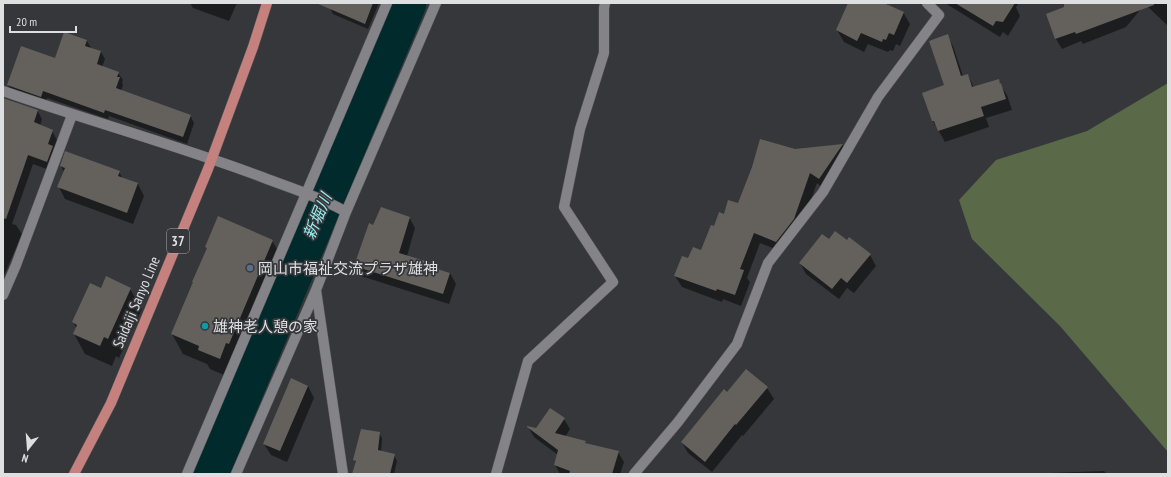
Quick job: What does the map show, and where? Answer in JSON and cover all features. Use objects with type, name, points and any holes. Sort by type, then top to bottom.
[{"type":"main road","name":"Saidaiji Sanyo Line","points":[[74,474],[111,403],[212,158],[253,47],[267,3]]},
{"type":"street","points":[[187,474],[309,195],[387,3]]},
{"type":"street","points":[[236,474],[316,290],[343,210],[436,3]]},
{"type":"street","points":[[496,474],[528,361],[613,282],[564,207],[580,129],[604,54],[604,8],[606,3]]},
{"type":"street","points":[[634,474],[678,422],[737,344],[768,263],[823,192],[878,97],[939,15],[927,3]]},
{"type":"street","points":[[3,91],[212,158],[309,195],[343,210]]},
{"type":"street","points":[[3,295],[72,114]]},
{"type":"street","points":[[316,290],[343,474]]},
{"type":"green space","points":[[1168,83],[1168,452],[1060,326],[972,239],[959,200],[996,160],[1087,131]]},
{"type":"building","points":[[316,3],[373,3],[365,24]]},
{"type":"building","points":[[848,3],[884,3],[904,12],[894,35],[889,33],[886,40],[883,39],[882,42],[861,33],[857,41],[836,30]]},
{"type":"building","points":[[955,3],[1015,3],[1003,22],[996,21],[993,26]]},
{"type":"building","points":[[1064,3],[1154,3],[1154,5],[1076,34],[1075,32],[1055,39],[1046,14],[1064,7]]},
{"type":"building","points":[[64,32],[87,40],[85,46],[101,51],[97,64],[119,72],[117,77],[120,77],[116,88],[191,115],[183,137],[105,110],[104,113],[43,91],[41,97],[7,85],[21,46],[55,58]]},
{"type":"building","points":[[948,34],[961,76],[968,74],[972,87],[999,79],[1006,99],[981,107],[984,116],[938,131],[934,121],[932,121],[922,93],[944,85],[929,41]]},
{"type":"building","points":[[3,98],[38,110],[34,122],[53,130],[48,144],[53,146],[47,162],[28,155],[6,219],[3,218]]},
{"type":"building","points":[[760,139],[795,149],[843,144],[819,179],[810,173],[794,219],[776,242],[754,233],[740,269],[744,270],[735,295],[717,289],[716,291],[674,276],[682,256],[688,258],[693,247],[701,250],[711,225],[714,226],[719,212],[724,214],[728,200],[738,203],[752,167]]},
{"type":"building","points":[[65,151],[120,171],[118,176],[138,183],[127,213],[57,187],[65,168],[60,166]]},
{"type":"building","points":[[381,207],[410,217],[399,253],[432,263],[431,267],[450,273],[443,294],[354,266],[369,223],[373,225]]},
{"type":"building","points":[[218,216],[273,240],[229,344],[226,343],[220,359],[198,350],[199,346],[171,334],[207,248],[205,247]]},
{"type":"building","points":[[835,231],[847,240],[849,237],[871,254],[847,283],[841,278],[832,289],[799,263],[822,234],[829,239]]},
{"type":"building","points":[[106,276],[131,288],[108,339],[104,337],[100,346],[73,334],[77,325],[72,322],[90,283],[101,288]]},
{"type":"building","points":[[746,369],[768,387],[736,425],[735,424],[705,462],[681,442],[724,389],[727,392]]},
{"type":"building","points":[[291,378],[308,386],[280,451],[263,444]]},
{"type":"building","points":[[550,408],[565,418],[555,433],[586,441],[585,443],[619,451],[612,474],[569,474],[570,471],[554,465],[558,450],[527,427],[536,428]]},
{"type":"building","points":[[361,429],[380,432],[378,450],[395,454],[390,474],[352,474],[356,461],[353,460]]},
{"type":"waterway","name":"新堀川","points":[[209,474],[407,3]]},
{"type":"place","name":"岡山市福祉交流プラザ雄神","points":[[250,268]]},
{"type":"place","name":"雄神老人憩の家","points":[[205,326]]}]
